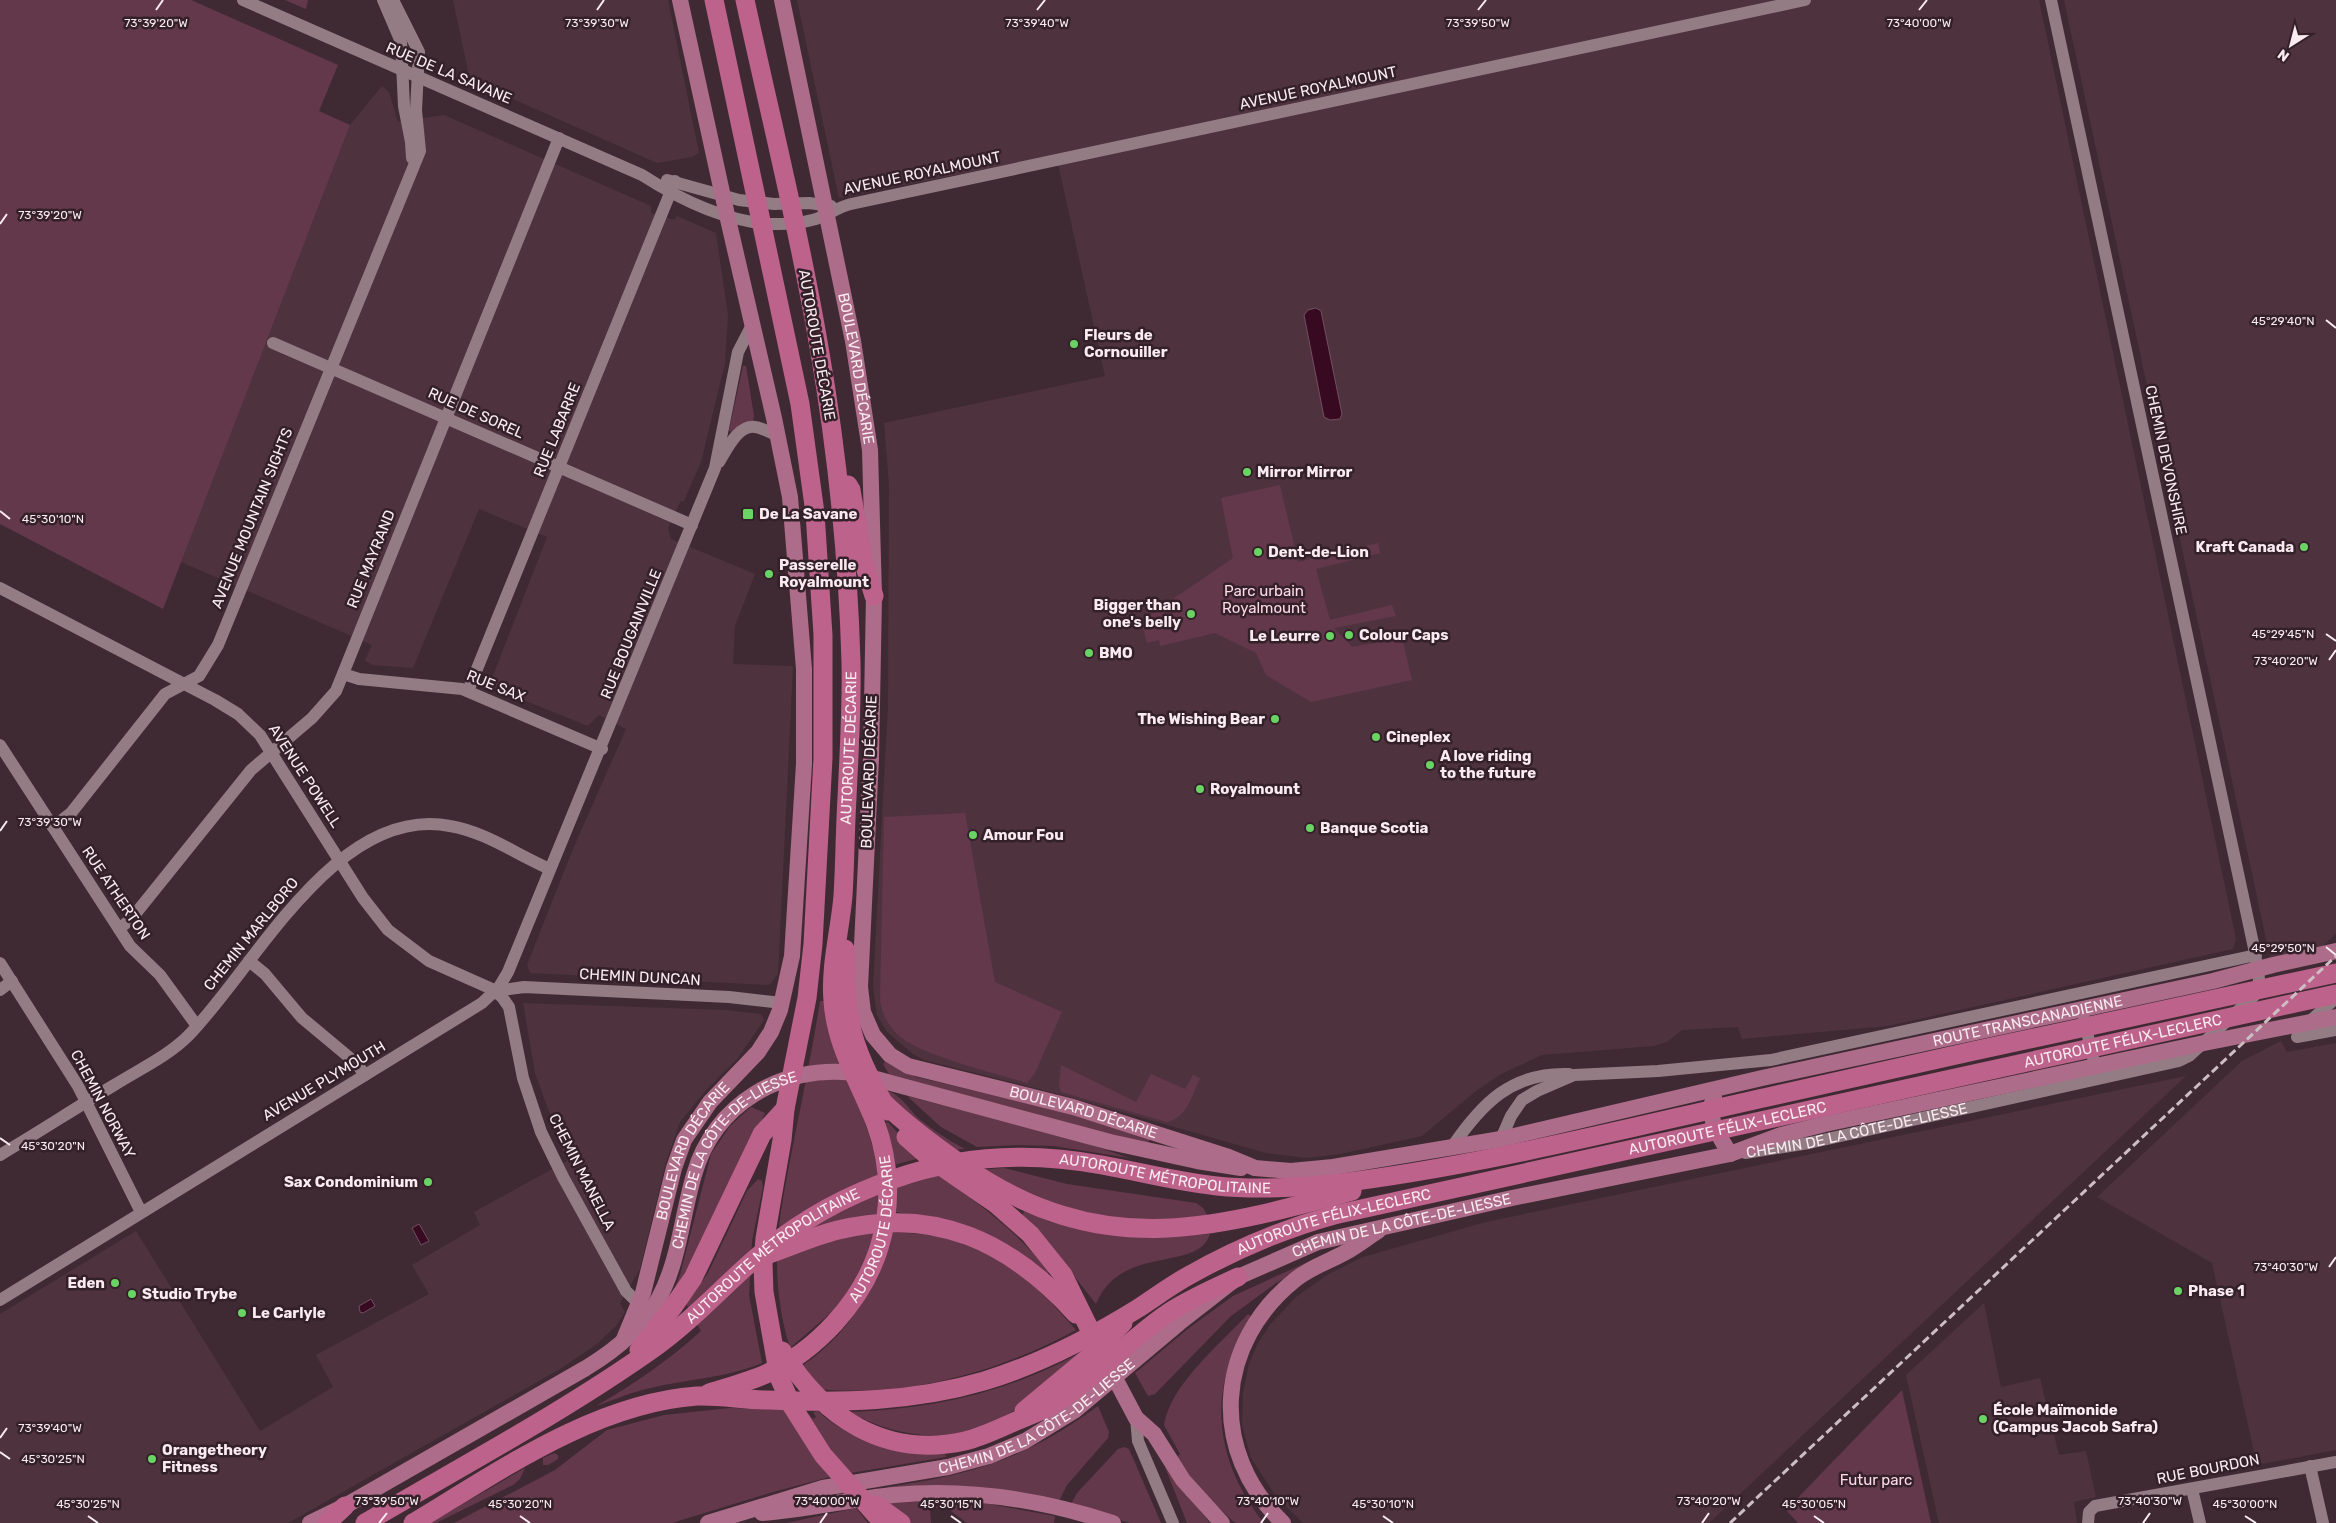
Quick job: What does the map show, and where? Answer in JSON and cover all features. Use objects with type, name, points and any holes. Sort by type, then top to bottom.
[{"type":"highway","name":"AUTOROUTE DÉCARIE","points":[[698,1396],[753,1379],[778,1368],[807,1348],[835,1322],[854,1298],[870,1269],[882,1234],[887,1198],[886,1169],[878,1132],[846,1060],[835,1022],[832,977],[842,897],[851,665],[847,578],[837,467],[813,314],[745,0]]},
{"type":"highway","name":"AUTOROUTE DÉCARIE","points":[[714,3],[796,380],[810,472],[819,565],[824,696],[814,924],[805,1006],[785,1109],[782,1140],[763,1253],[764,1292],[779,1377],[789,1400],[815,1444],[850,1488]]},
{"type":"highway","points":[[837,467],[851,490],[863,560],[874,596]]},
{"type":"highway","points":[[842,897],[850,1022],[864,1065],[882,1101],[900,1129],[918,1149],[996,1204],[1030,1234],[1063,1275],[1088,1328]]},
{"type":"highway","points":[[2314,978],[2336,966]]},
{"type":"highway","name":"AUTOROUTE FÉLIX-LECLERC","points":[[1411,1174],[1554,1147],[1832,1082],[2336,973]]},
{"type":"highway","name":"AUTOROUTE FÉLIX-LECLERC","points":[[1136,1310],[1177,1283],[1238,1250],[1300,1225],[1342,1213],[2336,994]]},
{"type":"highway","points":[[882,1101],[914,1130],[1004,1192],[1039,1209],[1082,1222],[1113,1227],[1147,1229],[1185,1228],[1246,1218],[1411,1174]]},
{"type":"highway","points":[[623,1369],[673,1307],[700,1266],[762,1134],[785,1109]]},
{"type":"highway","name":"AUTOROUTE MÉTROPOLITAINE","points":[[365,1523],[564,1408],[623,1369],[680,1328],[753,1260],[801,1224],[841,1200],[904,1175],[964,1162],[1019,1156],[1066,1159],[1200,1184],[1236,1188],[1297,1188],[1411,1174]]},
{"type":"highway","points":[[753,1260],[827,1233],[862,1225],[900,1222],[949,1229],[989,1244],[1025,1265],[1050,1286],[1088,1328]]},
{"type":"highway","points":[[772,1336],[800,1380],[817,1399],[852,1424],[878,1436],[909,1443],[942,1444],[977,1437],[1008,1425],[1093,1385],[1133,1351],[1170,1312],[1238,1277]]},
{"type":"highway","points":[[1008,1425],[1096,1351],[1136,1310]]},
{"type":"highway","points":[[413,1523],[555,1440],[587,1424],[630,1409],[698,1396],[828,1402],[881,1400],[942,1391],[991,1378],[1036,1362],[1136,1310]]},
{"type":"highway","points":[[850,1488],[883,1523]]},
{"type":"highway","points":[[850,1488],[901,1523]]},
{"type":"highway","points":[[327,1523],[345,1506]]},
{"type":"main road","name":"BOULEVARD DÉCARIE","points":[[624,1339],[639,1304],[674,1168],[684,1140],[710,1102],[758,1052],[771,1032],[782,1003],[794,938],[804,764],[804,678],[793,519],[778,436],[752,325],[733,217],[680,0]]},
{"type":"main road","name":"BOULEVARD DÉCARIE","points":[[782,0],[867,422],[873,499],[874,596],[871,758],[860,987],[863,1012],[873,1035],[890,1056],[915,1069],[1073,1107],[1226,1156],[1255,1168],[1311,1170],[1452,1148]]},
{"type":"main road","name":"ROUTE TRANSCANADIENNE","points":[[1717,1088],[2213,981],[2336,951]]},
{"type":"main road","points":[[1717,1088],[1711,1105],[1711,1118],[1730,1154],[1781,1135],[1934,1100],[2336,1017]]},
{"type":"main road","name":"CHEMIN DE LA CÔTE-DE-LIESSE","points":[[310,1523],[345,1506],[586,1368],[644,1321],[664,1289],[673,1262],[694,1173],[710,1137],[726,1117],[745,1099],[779,1080],[805,1073],[831,1071],[854,1073],[1136,1148],[1233,1168],[1255,1168]]},
{"type":"main road","points":[[1452,1148],[1501,1139],[1717,1088]]},
{"type":"main road","points":[[1501,1139],[1502,1186],[1512,1198]]},
{"type":"main road","name":"CHEMIN DE LA CÔTE-DE-LIESSE","points":[[1238,1277],[1318,1242],[1512,1198],[1730,1154]]},
{"type":"main road","points":[[1283,1523],[1258,1495],[1237,1454],[1230,1409],[1232,1380],[1238,1356],[1260,1316],[1297,1278],[1345,1252],[1384,1227]]},
{"type":"main road","points":[[1088,1328],[1136,1418],[1154,1434],[1183,1480],[1222,1523]]},
{"type":"main road","name":"CHEMIN DE LA CÔTE-DE-LIESSE","points":[[708,1523],[823,1488],[942,1468],[995,1453],[1049,1428],[1093,1385]]},
{"type":"main road","points":[[737,1515],[803,1510],[893,1495],[957,1493],[1035,1502],[1112,1523]]},
{"type":"street","name":"RUE DE LA SAVANE","points":[[244,0],[672,187],[733,217],[776,222],[806,221],[825,209]]},
{"type":"street","name":"AVENUE MOUNTAIN SIGHTS","points":[[383,0],[402,42],[404,106],[412,149],[410,171]]},
{"type":"street","name":"AVENUE MOUNTAIN SIGHTS","points":[[53,827],[71,813],[165,694],[199,676],[218,645],[410,171],[420,151],[416,110],[419,78],[417,46],[394,0]]},
{"type":"street","name":"AVENUE ROYALMOUNT","points":[[825,209],[1805,0]]},
{"type":"street","name":"CHEMIN DEVONSHIRE","points":[[2051,0],[2256,956],[2259,984],[2254,996],[2189,1056],[2179,1061],[2155,1066]]},
{"type":"street","name":"RUE MAYRAND","points":[[119,929],[132,918],[252,770],[327,703],[336,691],[559,138]]},
{"type":"street","name":"RUE DE LA SAVANE","points":[[672,187],[774,204],[825,209]]},
{"type":"street","name":"RUE LABARRE","points":[[468,691],[560,468],[672,187]]},
{"type":"street","name":"RUE BOUGAINVILLE","points":[[575,811],[602,749],[715,468],[738,352],[752,325]]},
{"type":"street","name":"RUE DE SOREL","points":[[273,343],[692,525]]},
{"type":"street","name":"RUE BOUGAINVILLE","points":[[715,468],[736,436],[747,428],[756,427],[778,436]]},
{"type":"street","name":"AVENUE POWELL","points":[[0,588],[184,684],[243,718],[255,729],[272,751],[370,908],[398,939],[435,964],[496,991]]},
{"type":"street","name":"RUE SAX","points":[[343,674],[360,679],[449,686],[468,691],[602,749]]},
{"type":"street","name":"RUE ATHERTON","points":[[0,745],[135,952],[163,978],[197,1026]]},
{"type":"street","name":"AVENUE PLYMOUTH","points":[[0,1300],[482,1004],[496,991],[508,972],[575,811]]},
{"type":"street","name":"CHEMIN MARLBORO","points":[[0,1155],[173,1048],[197,1026],[306,890],[340,861],[390,832],[410,826],[436,824],[474,832],[550,869]]},
{"type":"street","points":[[1452,1148],[1471,1121],[1500,1092],[1536,1076],[1658,1070],[1771,1060],[2256,956]]},
{"type":"street","points":[[250,961],[265,974],[308,1024],[356,1063],[365,1075]]},
{"type":"street","name":"CHEMIN NORWAY","points":[[0,963],[74,1079],[141,1212]]},
{"type":"street","points":[[0,990],[12,981]]},
{"type":"street","name":"CHEMIN DUNCAN","points":[[496,991],[524,987],[729,997],[782,1003]]},
{"type":"street","name":"CHEMIN MANELLA","points":[[496,991],[509,1007],[522,1078],[546,1143],[626,1292],[639,1304]]},
{"type":"street","points":[[2079,995],[2098,1079]]},
{"type":"street","points":[[2297,1038],[2310,1029],[2336,998]]},
{"type":"street","points":[[2310,1029],[2336,1030]]},
{"type":"street","name":"CHEMIN DE LA CÔTE-DE-LIESSE","points":[[1730,1154],[1792,1147],[2155,1066]]},
{"type":"street","points":[[1501,1139],[1510,1116],[1522,1100],[1574,1074]]},
{"type":"street","points":[[1136,1418],[1138,1441],[1172,1523]]},
{"type":"street","name":"RUE BOURDON","points":[[2089,1518],[2098,1506],[2336,1462]]},
{"type":"street","points":[[2310,1466],[2323,1523]]},
{"type":"street","points":[[2192,1489],[2200,1523]]},
{"type":"shaded area","points":[[453,0],[668,0],[699,153],[692,157],[657,163],[470,80]]},
{"type":"shaded area","points":[[797,0],[2039,0],[2236,939],[2233,949],[1888,1026],[1742,1039],[1738,1027],[1682,1030],[1667,1042],[1654,1046],[1542,1055],[1501,1074],[1476,1091],[1422,1136],[1340,1154],[1306,1158],[1266,1153],[1062,1095],[924,1060],[913,1054],[887,1032],[877,1015],[873,987],[888,705],[889,484],[884,423],[1105,376],[1056,155],[839,198]]},
{"type":"shaded area","points":[[2064,0],[2336,0],[2336,933],[2323,946],[2270,957]]},
{"type":"shaded area","points":[[382,86],[389,92],[398,122],[444,115],[651,206],[651,213],[674,220],[677,216],[716,233],[728,315],[725,363],[701,462],[684,501],[680,502],[668,528],[671,539],[755,574],[735,626],[733,664],[793,666],[778,974],[769,985],[530,973],[527,965],[573,849],[626,729],[599,715],[588,726],[489,686],[547,537],[479,509],[413,668],[372,665],[365,660],[372,645],[181,562],[350,125]]},
{"type":"shaded area","points":[[1316,308],[1321,311],[1342,414],[1340,419],[1330,420],[1324,417],[1304,315],[1308,310]]},
{"type":"shaded area","points":[[523,1003],[725,1010],[761,1014],[764,1020],[738,1058],[707,1089],[680,1122],[666,1162],[640,1269],[620,1303],[625,1312],[616,1326],[597,1344],[560,1369],[288,1523],[0,1523],[0,1314],[136,1231],[260,1431],[333,1387],[316,1355],[429,1294],[412,1265],[480,1225],[474,1212],[567,1161],[535,1073]]},
{"type":"shaded area","points":[[2281,1041],[2287,1052],[2336,1043],[2336,1450],[2257,1465],[2212,1263],[2097,1197],[2242,1061]]},
{"type":"shaded area","points":[[2186,1076],[1709,1523],[1303,1523],[1275,1495],[1251,1458],[1242,1425],[1243,1393],[1249,1364],[1258,1343],[1270,1325],[1296,1297],[1327,1275],[1363,1257],[1486,1222]]},
{"type":"shaded area","points":[[419,1224],[429,1241],[421,1245],[412,1228]]},
{"type":"shaded area","points":[[371,1299],[375,1306],[363,1313],[360,1312],[359,1306]]},
{"type":"shaded area","name":"École Maïmonide (Campus Jacob Safra)","points":[[1984,1303],[2001,1387],[2040,1378],[2059,1455],[2086,1451],[2096,1497],[2074,1502],[2077,1523],[1939,1523],[1906,1375]]},
{"type":"green space","points":[[0,0],[191,0],[338,65],[319,111],[350,125],[163,609],[0,524]]},
{"type":"green space","points":[[285,0],[308,0],[306,9]]},
{"type":"green space","points":[[743,366],[746,366],[754,416],[753,421],[742,424],[731,432],[729,430]]},
{"type":"green space","name":"Parc urbain Royalmount","points":[[1280,485],[1298,562],[1378,543],[1380,553],[1316,569],[1330,620],[1392,605],[1396,616],[1334,628],[1352,647],[1402,638],[1412,680],[1311,702],[1266,675],[1256,653],[1215,633],[1160,646],[1159,640],[1147,643],[1141,621],[1233,558],[1221,498]]},
{"type":"green space","points":[[965,813],[995,982],[1062,1012],[1035,1073],[1027,1083],[977,1069],[939,1056],[907,1042],[890,1026],[881,1005],[884,817]]},
{"type":"green space","points":[[820,1001],[826,1001],[881,1173],[880,1208],[866,1264],[847,1294],[834,1310],[790,1348],[783,1319],[777,1266],[780,1216]]},
{"type":"green space","points":[[886,1061],[916,1077],[1056,1110],[1150,1139],[1148,1143],[1115,1136],[889,1074],[883,1064]]},
{"type":"green space","points":[[1061,1065],[1136,1102],[1151,1074],[1185,1089],[1193,1075],[1200,1078],[1184,1111],[1167,1122],[1061,1092],[1059,1085]]},
{"type":"green space","points":[[886,1090],[900,1098],[929,1127],[965,1149],[954,1150],[896,1105]]},
{"type":"green space","points":[[907,1096],[1083,1142],[1129,1158],[1054,1146],[977,1147],[941,1127]]},
{"type":"green space","points":[[751,1107],[765,1113],[728,1195],[671,1297],[680,1275],[711,1154],[730,1126]]},
{"type":"green space","points":[[888,1122],[920,1158],[894,1165],[883,1124]]},
{"type":"green space","points":[[1004,1168],[1067,1184],[1196,1203],[1203,1208],[1208,1216],[1161,1223],[1081,1215],[978,1170]]},
{"type":"green space","points":[[940,1175],[984,1208],[1025,1244],[1049,1272],[1046,1275],[956,1223],[896,1212],[896,1188]]},
{"type":"green space","points":[[758,1179],[762,1181],[763,1187],[752,1241],[749,1295],[762,1363],[735,1372],[643,1390],[596,1406],[650,1372],[701,1331],[686,1304],[708,1273],[747,1191]]},
{"type":"green space","points":[[1025,1210],[1071,1226],[1116,1234],[1185,1236],[1210,1234],[1203,1246],[1191,1253],[1140,1265],[1123,1273],[1108,1285],[1096,1304],[1060,1258],[1021,1217]]},
{"type":"green space","points":[[893,1232],[924,1234],[956,1240],[991,1254],[1030,1282],[1076,1330],[1015,1358],[951,1379],[885,1389],[851,1391],[817,1389],[799,1368],[833,1340],[858,1309],[878,1273]]},
{"type":"green space","points":[[1314,1259],[1315,1262],[1276,1283],[1231,1316],[1155,1394],[1148,1396],[1135,1373],[1189,1328],[1233,1296]]},
{"type":"green space","points":[[1248,1314],[1252,1317],[1235,1349],[1226,1377],[1222,1399],[1222,1421],[1224,1443],[1230,1464],[1239,1485],[1264,1523],[1235,1523],[1199,1489],[1177,1457],[1180,1454],[1164,1425],[1168,1410],[1186,1380],[1211,1351]]},
{"type":"green space","points":[[1083,1351],[1015,1410],[985,1426],[966,1432],[946,1435],[907,1433],[868,1421],[850,1412],[911,1407],[971,1396],[1000,1388],[1028,1377]]},
{"type":"green space","name":"Futur parc","points":[[1902,1390],[1931,1523],[1798,1523],[1786,1510]]},
{"type":"green space","points":[[1098,1406],[1109,1432],[1108,1438],[1067,1485],[1059,1501],[891,1491],[887,1487],[947,1476],[998,1462],[1047,1439]]},
{"type":"green space","points":[[730,1408],[785,1410],[830,1477],[773,1492],[672,1523],[454,1523],[555,1470],[607,1430],[664,1415]]},
{"type":"green space","points":[[806,1411],[813,1419],[816,1417],[813,1412],[818,1411],[845,1431],[877,1444],[912,1452],[945,1454],[946,1457],[851,1473],[832,1452]]},
{"type":"green space","points":[[1124,1447],[1129,1449],[1161,1523],[1130,1523],[1071,1504],[1077,1493],[1118,1449]]},
{"type":"green space","points":[[554,1453],[558,1455],[558,1459],[548,1465],[543,1465],[543,1458]]},
{"type":"green space","points":[[1165,1467],[1210,1523],[1187,1523]]},
{"type":"green space","points":[[525,1468],[520,1479],[513,1485],[436,1523],[430,1523]]},
{"type":"green space","points":[[945,1501],[983,1503],[1055,1516],[1054,1523],[967,1523],[947,1508],[930,1508],[931,1523],[910,1523],[882,1503]]},
{"type":"green space","points":[[856,1508],[868,1523],[786,1523]]},
{"type":"railway","points":[[1730,1523],[2336,956]]},
{"type":"place","name":"Fleurs de Cornouiller","points":[[1074,344]]},
{"type":"place","name":"Mirror Mirror","points":[[1247,472]]},
{"type":"place","name":"De La Savane","points":[[748,514]]},
{"type":"place","name":"Kraft Canada","points":[[2304,547]]},
{"type":"place","name":"Dent-de-Lion","points":[[1258,552]]},
{"type":"place","name":"Passerelle Royalmount","points":[[769,574]]},
{"type":"place","name":"Bigger than one's belly","points":[[1191,614]]},
{"type":"place","name":"Colour Caps","points":[[1349,635]]},
{"type":"place","name":"Le Leurre","points":[[1330,636]]},
{"type":"place","name":"BMO","points":[[1089,653]]},
{"type":"place","name":"The Wishing Bear","points":[[1275,719]]},
{"type":"place","name":"Cineplex","points":[[1376,737]]},
{"type":"place","name":"A love riding to the future","points":[[1430,765]]},
{"type":"place","name":"Royalmount","points":[[1200,789]]},
{"type":"place","name":"Banque Scotia","points":[[1310,828]]},
{"type":"place","name":"Amour Fou","points":[[973,835]]},
{"type":"place","name":"Sax Condominium","points":[[428,1182]]},
{"type":"place","name":"Eden","points":[[115,1283]]},
{"type":"place","name":"Phase 1","points":[[2178,1291]]},
{"type":"place","name":"Studio Trybe","points":[[132,1294]]},
{"type":"place","name":"Le Carlyle","points":[[242,1313]]},
{"type":"place","name":"École Maïmonide (Campus Jacob Safra)","points":[[1983,1419]]},
{"type":"place","name":"Orangetheory Fitness","points":[[152,1459]]}]
